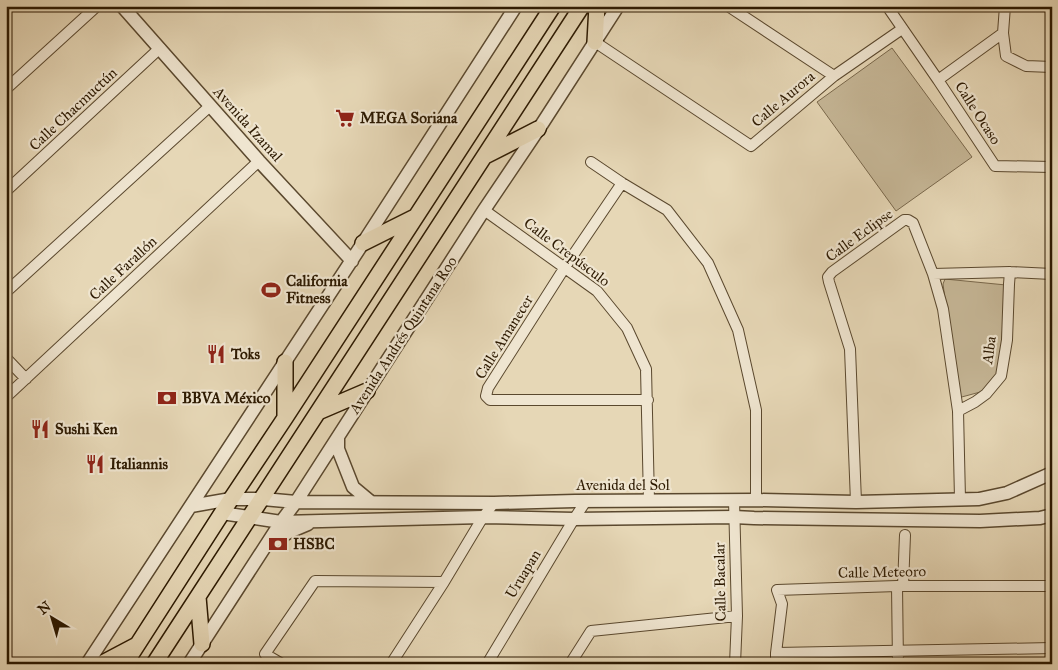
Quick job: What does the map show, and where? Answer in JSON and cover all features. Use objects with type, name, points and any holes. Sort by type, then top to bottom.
[{"type":"main road","points":[[125,664],[553,6]]},
{"type":"main road","name":"Avenida Andrés Quintana Roo","points":[[154,664],[582,6]]},
{"type":"main road","points":[[595,42],[597,6]]},
{"type":"main road","points":[[485,155],[538,129]]},
{"type":"main road","points":[[363,244],[416,217]]},
{"type":"main road","points":[[285,362],[285,418]]},
{"type":"main road","points":[[318,412],[367,392]]},
{"type":"main road","points":[[198,597],[202,644]]},
{"type":"main road","points":[[101,664],[138,644]]},
{"type":"street","points":[[6,89],[97,6]]},
{"type":"street","name":"Avenida Izamal","points":[[122,6],[259,161],[352,261]]},
{"type":"street","points":[[87,664],[352,261],[516,6]]},
{"type":"street","name":"Avenida Andrés Quintana Roo","points":[[189,664],[618,6]]},
{"type":"street","name":"Calle Ocaso","points":[[886,6],[995,166],[1052,167]]},
{"type":"street","points":[[1005,6],[1003,33],[1006,56],[1026,66],[1052,67]]},
{"type":"street","name":"Calle Aurora","points":[[595,42],[751,146],[834,76],[730,7]]},
{"type":"street","points":[[834,76],[902,29]]},
{"type":"street","name":"Calle Ocaso","points":[[938,80],[1003,33]]},
{"type":"street","name":"Calle Chacmuctún","points":[[6,191],[160,48]]},
{"type":"street","points":[[6,292],[210,106]]},
{"type":"street","name":"Calle Farallón","points":[[6,397],[259,161]]},
{"type":"street","points":[[591,162],[667,210],[708,263],[738,330],[756,410],[756,500]]},
{"type":"street","name":"Calle Amanecer","points":[[622,183],[565,267],[488,388],[486,396],[490,400],[648,400]]},
{"type":"street","name":"Calle Crepúsculo","points":[[484,210],[597,290],[627,328],[646,369],[649,501]]},
{"type":"street","name":"Calle Eclipse","points":[[856,502],[850,349],[828,277],[832,272],[904,220],[913,223],[933,274],[943,309],[958,411],[960,499]]},
{"type":"street","points":[[933,274],[1010,272],[1052,274]]},
{"type":"street","name":"Alba","points":[[958,411],[986,394],[1001,376],[1007,340],[1010,272]]},
{"type":"street","points":[[6,358],[26,379]]},
{"type":"street","points":[[338,437],[338,449],[353,487],[371,502]]},
{"type":"street","name":"Avenida del Sol","points":[[191,506],[231,499],[263,498],[296,502],[494,503],[734,500],[856,502],[979,499],[1007,494],[1052,473]]},
{"type":"street","name":"Calle Bacalar","points":[[734,500],[737,616],[735,664]]},
{"type":"street","name":"Uruapan","points":[[487,664],[586,501]]},
{"type":"street","points":[[897,521],[898,501]]},
{"type":"street","points":[[392,664],[483,517],[494,503]]},
{"type":"street","points":[[222,513],[282,522],[483,517],[574,519],[734,517],[980,521],[1040,518],[1052,515]]},
{"type":"street","points":[[264,548],[289,532],[313,522]]},
{"type":"street","points":[[898,664],[900,586],[905,535]]},
{"type":"street","points":[[282,664],[265,654],[315,581],[444,582]]},
{"type":"street","name":"Calle Meteoro","points":[[1052,586],[900,586],[778,590],[782,604],[776,659],[898,651],[1052,648]]},
{"type":"street","points":[[570,664],[591,631],[737,616]]},
{"type":"shaded area","points":[[892,48],[972,157],[896,211],[817,102]]},
{"type":"shaded area","points":[[945,279],[1006,285],[999,375],[984,391],[958,398],[943,284]]},
{"type":"place","name":"MEGA Soriana","points":[[345,118]]},
{"type":"place","name":"California Fitness","points":[[271,290]]},
{"type":"place","name":"Toks","points":[[216,354]]},
{"type":"place","name":"BBVA México","points":[[167,398]]},
{"type":"place","name":"Sushi Ken","points":[[40,429]]},
{"type":"place","name":"Italiannis","points":[[95,464]]},
{"type":"place","name":"HSBC","points":[[278,544]]}]
